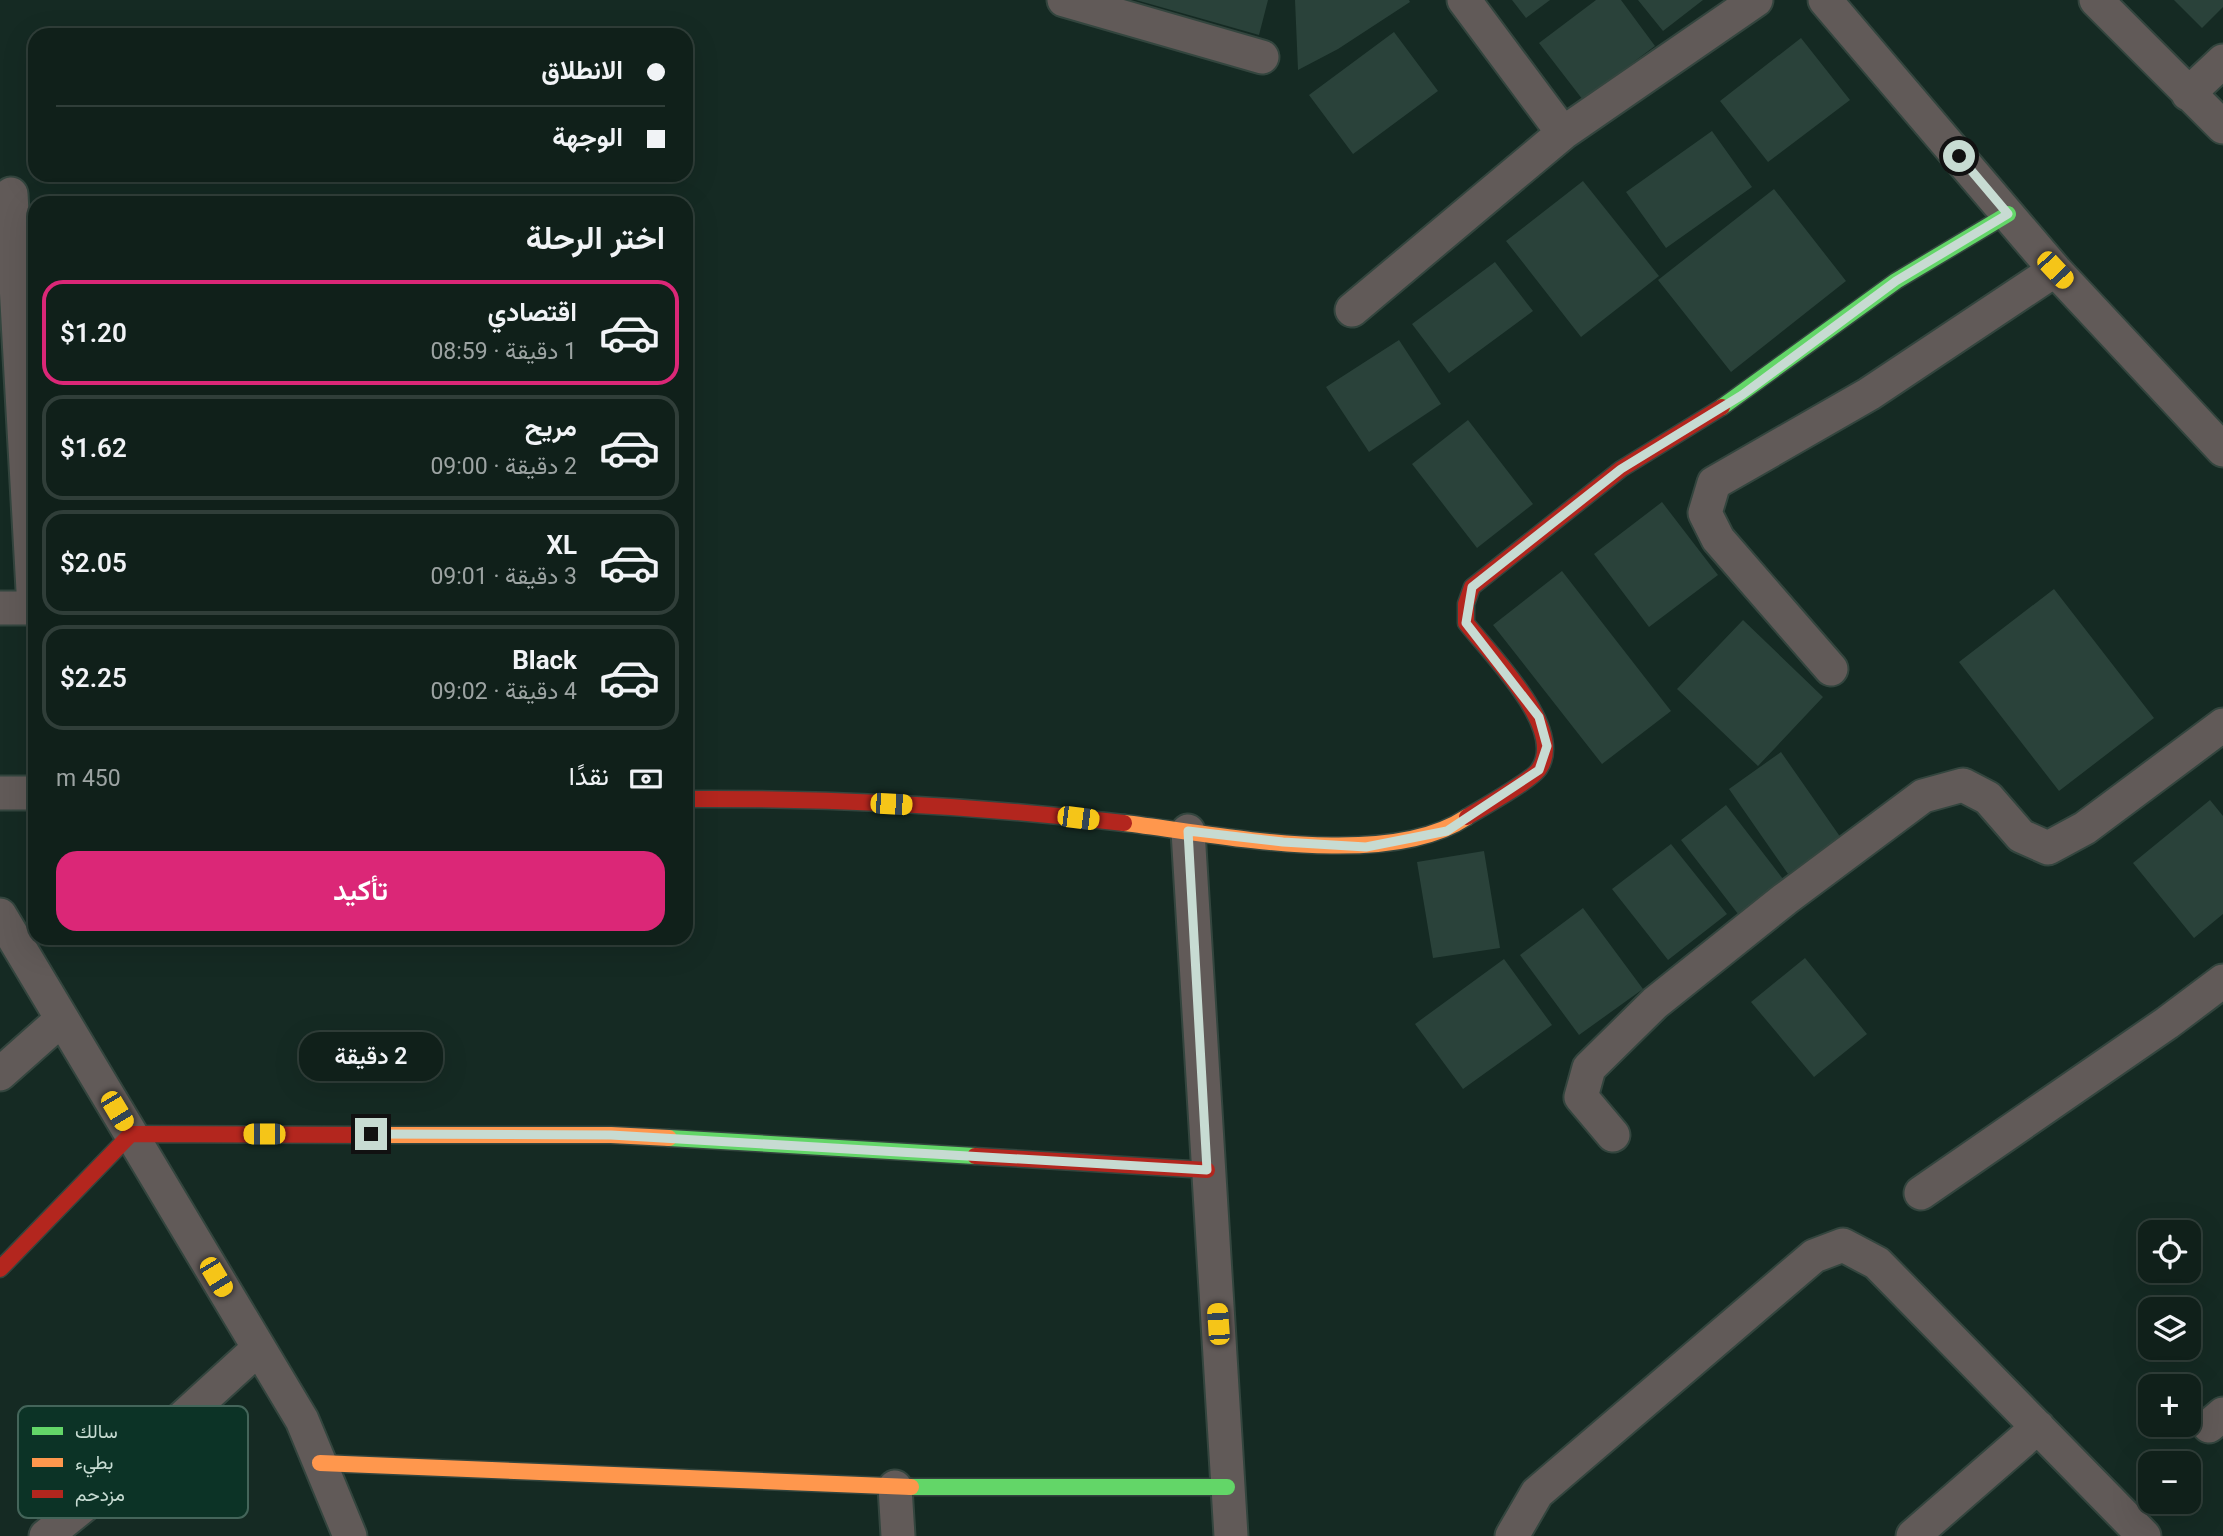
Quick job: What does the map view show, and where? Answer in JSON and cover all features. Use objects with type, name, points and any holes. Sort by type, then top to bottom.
[{"type":"street","points":[[1064,0],[1262,57]]},
{"type":"street","points":[[1464,0],[1563,133]]},
{"type":"street","points":[[1352,310],[1563,133],[1756,0]]},
{"type":"street","points":[[1825,0],[2055,270],[2223,450]]},
{"type":"street","points":[[2096,0],[2223,127]]},
{"type":"street","points":[[2188,93],[2223,61]]},
{"type":"street","points":[[11,194],[28,420]]},
{"type":"street","points":[[693,799],[785,798],[1022,811],[1283,842],[1366,847],[1447,831],[1539,770],[1547,746],[1539,717],[1466,623],[1472,587],[1621,469],[1742,395],[1896,281],[2008,214]]},
{"type":"street","points":[[1831,669],[1718,539],[1705,513],[1714,483],[1870,394],[2055,270]]},
{"type":"street","points":[[0,608],[28,608]]},
{"type":"street","points":[[1613,1135],[1581,1097],[1589,1068],[1655,1003],[1923,796],[1962,785],[1988,798],[2021,836],[2048,848],[2085,828],[2223,725]]},
{"type":"street","points":[[0,793],[28,793]]},
{"type":"street","points":[[1188,831],[1231,1536]]},
{"type":"street","points":[[0,915],[302,1420],[350,1536]]},
{"type":"street","points":[[1921,1193],[2167,1023],[2223,981]]},
{"type":"street","points":[[0,1074],[62,1019]]},
{"type":"street","points":[[0,1269],[131,1133],[611,1135],[1207,1170]]},
{"type":"street","points":[[1512,1536],[1536,1493],[1814,1256],[1843,1245],[1877,1263],[2144,1536]]},
{"type":"street","points":[[195,1406],[259,1348]]},
{"type":"street","points":[[1913,1536],[2038,1427]]},
{"type":"street","points":[[320,1463],[895,1487],[1227,1487]]},
{"type":"street","points":[[895,1487],[898,1536]]},
{"type":"street","points":[[46,1536],[68,1518]]},
{"type":"building","points":[[1136,0],[1268,0],[1259,35]]},
{"type":"building","points":[[1295,0],[1410,2],[1338,49],[1298,70]]},
{"type":"building","points":[[1512,0],[1550,0],[1526,18]]},
{"type":"building","points":[[1596,0],[1621,0],[1655,46],[1583,100],[1539,43]]},
{"type":"building","points":[[1638,0],[1703,0],[1663,31]]},
{"type":"building","points":[[2174,0],[2223,0],[2223,7],[2202,28]]},
{"type":"building","points":[[1394,32],[1438,91],[1353,154],[1309,95]]},
{"type":"building","points":[[1801,38],[1850,100],[1768,162],[1720,101]]},
{"type":"building","points":[[1712,131],[1752,187],[1666,248],[1626,192]]},
{"type":"building","points":[[1583,181],[1659,276],[1581,337],[1506,241]]},
{"type":"building","points":[[1774,189],[1846,281],[1731,372],[1658,280]]},
{"type":"building","points":[[1495,262],[1533,311],[1449,373],[1412,324]]},
{"type":"building","points":[[1399,340],[1441,404],[1369,452],[1326,387]]},
{"type":"building","points":[[1468,420],[1533,504],[1477,548],[1412,464]]},
{"type":"building","points":[[1662,502],[1718,575],[1649,627],[1594,554]]},
{"type":"building","points":[[1562,571],[1671,711],[1602,764],[1493,625]]},
{"type":"building","points":[[2054,589],[2154,718],[2059,791],[1959,662]]},
{"type":"building","points":[[1743,620],[1823,697],[1758,766],[1677,689]]},
{"type":"building","points":[[1781,752],[1841,838],[1788,874],[1729,789]]},
{"type":"building","points":[[2210,800],[2223,816],[2223,914],[2194,938],[2133,863]]},
{"type":"building","points":[[1726,805],[1790,888],[1745,923],[1681,840]]},
{"type":"building","points":[[1671,844],[1727,914],[1668,960],[1612,889]]},
{"type":"building","points":[[1484,851],[1500,948],[1433,958],[1417,862]]},
{"type":"building","points":[[1583,908],[1643,989],[1579,1035],[1520,955]]},
{"type":"building","points":[[1805,958],[1867,1034],[1814,1077],[1751,1002]]},
{"type":"building","points":[[1504,959],[1552,1025],[1463,1089],[1415,1024]]},
{"type":"traffic: fast","points":[[1722,407],[1896,281],[2008,214]]},
{"type":"traffic: fast","points":[[669,1138],[975,1156]]},
{"type":"traffic: fast","points":[[911,1487],[1227,1487]]},
{"type":"traffic: slow","points":[[1124,823],[1252,840],[1348,846],[1392,842],[1433,833],[1467,817]]},
{"type":"traffic: slow","points":[[373,1135],[611,1135],[669,1138]]},
{"type":"traffic: slow","points":[[320,1463],[911,1487]]},
{"type":"traffic: jam","points":[[1467,817],[1535,774],[1545,753],[1543,734],[1535,713],[1507,672],[1466,623],[1466,604],[1472,587],[1621,469],[1722,407]]},
{"type":"traffic: jam","points":[[693,799],[905,804],[1124,823]]},
{"type":"traffic: jam","points":[[0,1269],[131,1134],[373,1135]]},
{"type":"traffic: jam","points":[[975,1156],[1207,1170]]},
{"type":"route","points":[[371,1134],[611,1135],[1207,1170],[1188,831],[1283,842],[1366,847],[1447,831],[1503,797],[1539,770],[1547,746],[1539,717],[1466,623],[1466,604],[1472,587],[1621,469],[1742,395],[1896,281],[2008,214],[1959,156]]}]
